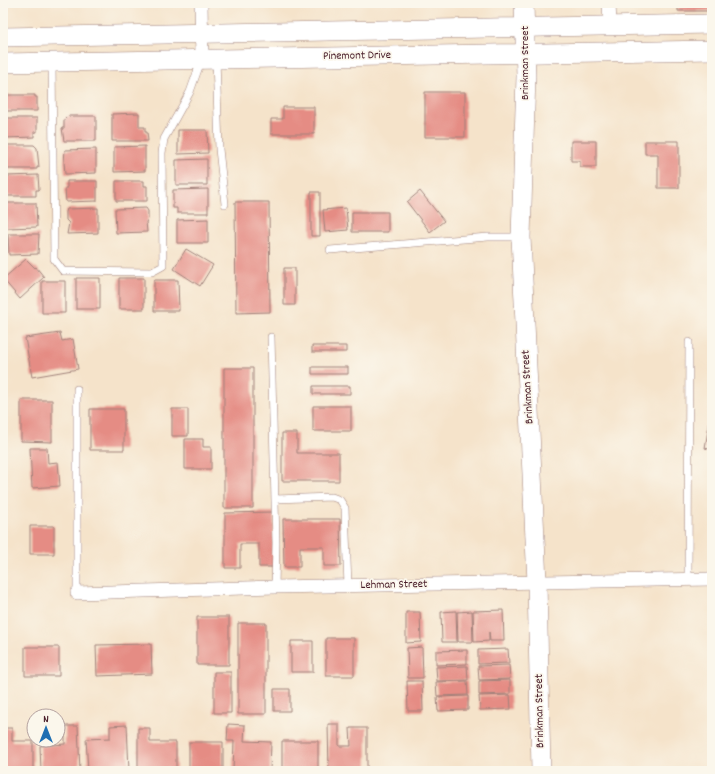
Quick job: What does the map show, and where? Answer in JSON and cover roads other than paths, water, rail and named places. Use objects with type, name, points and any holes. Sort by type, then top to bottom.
[{"type":"main road","name":"Brinkman Street","points":[[524,3],[526,53],[521,238],[537,582],[542,771]]},
{"type":"main road","points":[[3,36],[712,24]]},
{"type":"main road","name":"Pinemont Drive","points":[[3,63],[712,50]]},
{"type":"street","points":[[201,3],[202,32],[209,59]]},
{"type":"street","points":[[608,3],[610,25]]},
{"type":"street","name":"Lehman Street","points":[[77,593],[275,587],[712,579]]},
{"type":"lane","points":[[52,62],[54,258],[63,271],[152,272],[163,266],[162,153],[164,139],[209,59]]},
{"type":"lane","points":[[209,59],[224,204]]},
{"type":"lane","points":[[330,250],[488,238],[521,238]]},
{"type":"lane","points":[[271,337],[275,499],[275,587]]},
{"type":"lane","points":[[688,579],[689,342]]},
{"type":"lane","points":[[77,389],[77,593]]},
{"type":"lane","points":[[275,499],[332,497],[340,500],[345,508],[348,586]]}]
